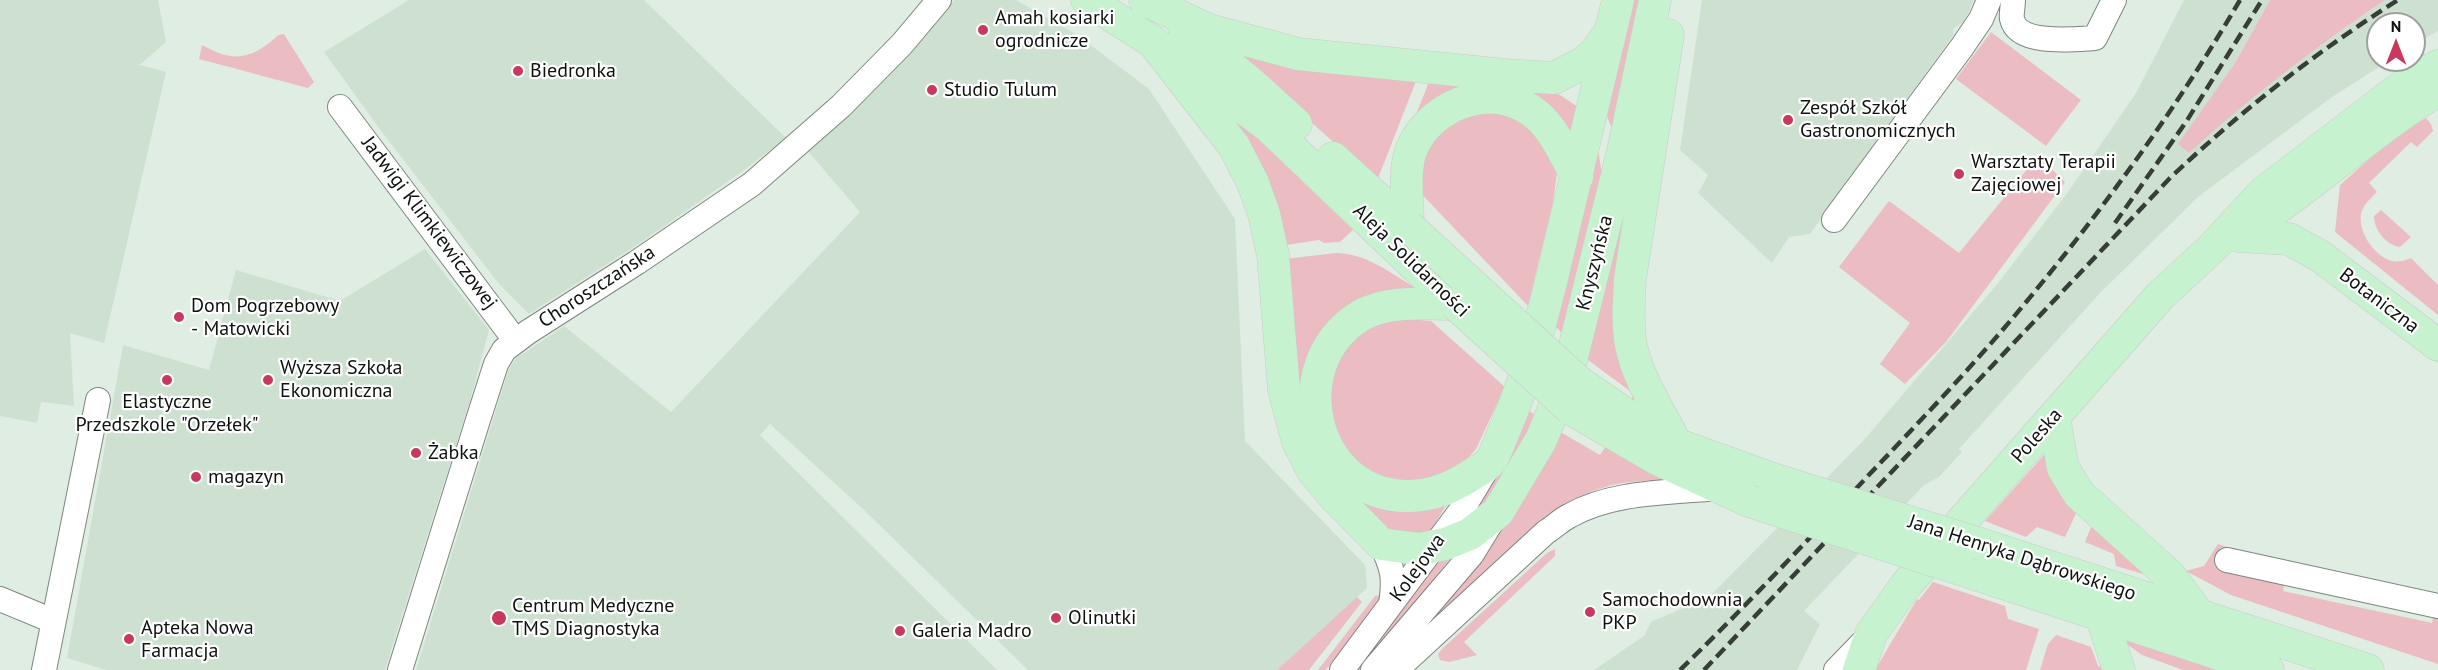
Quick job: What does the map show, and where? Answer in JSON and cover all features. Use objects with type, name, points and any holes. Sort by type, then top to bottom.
[{"type":"main road","name":"Aleja Solidarności","points":[[1087,0],[1153,42],[1242,91],[1408,226],[1575,396],[1627,415],[1676,444]]},
{"type":"main road","name":"Aleja Solidarności","points":[[1144,0],[1199,39],[1242,91],[1304,159],[1455,304],[1657,459],[1716,488],[1749,501]]},
{"type":"main road","points":[[1144,0],[1209,30],[1298,54],[1554,78],[1578,96],[1623,151]]},
{"type":"main road","name":"Knyszyńska","points":[[1490,463],[1515,408],[1533,354],[1593,113],[1618,0]]},
{"type":"main road","name":"Knyszyńska","points":[[1498,512],[1541,440],[1567,377],[1623,151],[1655,0]]},
{"type":"main road","points":[[1673,0],[1630,279],[1629,307],[1631,344],[1635,361],[1676,444]]},
{"type":"main road","points":[[1554,78],[1583,63],[1596,52],[1611,30]]},
{"type":"main road","points":[[1153,42],[1234,146],[1254,183],[1273,255],[1284,390],[1298,442],[1313,471],[1381,544],[1408,549],[1433,547],[1470,534],[1498,512]]},
{"type":"main road","name":"Poleska","points":[[1859,670],[1871,634],[1906,585],[2160,297],[2404,85],[2438,66]]},
{"type":"main road","name":"Poleska","points":[[2271,201],[2318,177],[2438,90]]},
{"type":"main road","points":[[1408,226],[1407,179],[1410,150],[1423,129],[1437,115],[1458,103],[1482,98],[1507,100],[1526,106],[1548,127],[1577,177]]},
{"type":"main road","points":[[2271,201],[2289,239]]},
{"type":"main road","name":"Botaniczna","points":[[2271,201],[2306,234],[2320,256]]},
{"type":"main road","name":"Botaniczna","points":[[2226,241],[2289,239],[2320,256],[2438,345]]},
{"type":"main road","points":[[1455,304],[1385,306],[1361,316],[1341,332],[1320,369],[1315,398],[1316,420],[1326,447],[1340,468],[1365,486],[1392,496],[1423,496],[1449,489],[1490,463]]},
{"type":"main road","points":[[2054,417],[2062,468],[2079,494],[2170,576],[2199,615]]},
{"type":"main road","name":"Jana Henryka Dąbrowskiego","points":[[1676,444],[1773,479],[1980,544],[2028,576],[2268,670]]},
{"type":"main road","name":"Jana Henryka Dąbrowskiego","points":[[1749,501],[1960,569],[2028,576]]},
{"type":"main road","points":[[2096,603],[2119,670]]},
{"type":"main road","name":"Jana Henryka Dąbrowskiego","points":[[2096,603],[2199,615],[2368,670]]},
{"type":"street","name":"Choroszczańska","points":[[400,670],[496,364],[504,350],[515,340],[636,263],[752,184],[841,106],[902,44],[939,0]]},
{"type":"street","points":[[1834,220],[1962,47],[1981,19],[1989,0]]},
{"type":"street","points":[[2013,0],[2012,19],[2016,26],[2038,40],[2095,38],[2114,0]]},
{"type":"street","points":[[2016,26],[2065,27]]},
{"type":"street","name":"Jadwigi Klimkiewiczowej","points":[[340,107],[515,340]]},
{"type":"street","points":[[44,670],[98,399]]},
{"type":"street","name":"Kolejowa","points":[[1342,670],[1465,505],[1490,463]]},
{"type":"street","points":[[1396,670],[1546,532],[1570,515],[1605,501],[1627,496],[1716,488]]},
{"type":"street","name":"Kolejowa","points":[[1373,670],[1473,554],[1498,512]]},
{"type":"street","points":[[1381,544],[1393,569],[1394,584],[1391,604]]},
{"type":"street","points":[[2227,560],[2438,606]]},
{"type":"street","points":[[0,599],[54,621]]},
{"type":"street","name":"Poleska","points":[[1836,670],[1871,634]]},
{"type":"shaded area","points":[[0,0],[158,0],[166,42],[141,64],[137,64],[166,72],[104,343],[70,333],[74,406],[41,402],[37,423],[0,416]]},
{"type":"shaded area","points":[[409,0],[644,0],[786,138],[640,243],[529,314],[499,284],[379,128],[324,52]]},
{"type":"shaded area","points":[[954,0],[1016,0],[1077,35],[1149,89],[1235,219],[1245,441],[1365,565],[1367,588],[1277,670],[1028,670],[864,510],[770,424],[760,435],[997,670],[416,670],[508,371],[515,359],[564,326],[671,412],[860,212],[807,150]]},
{"type":"shaded area","points":[[1627,0],[1642,0],[1614,134],[1607,116]]},
{"type":"shaded area","name":"Zespół Szkół Gastronomicznych","points":[[1702,0],[1973,0],[1962,23],[1953,29],[1954,34],[1810,234],[1789,237],[1772,263],[1698,193],[1708,175],[1680,150]]},
{"type":"shaded area","points":[[2184,0],[2270,0],[2235,63],[2179,144],[2189,153],[2238,108],[2290,67],[2366,13],[2366,72],[2371,72],[2332,97],[2198,197],[2100,293],[1959,449],[1962,452],[1939,477],[1924,485],[1804,611],[1820,624],[1797,670],[1594,670],[1644,636],[1651,622],[1709,597],[1863,441],[1998,283],[2068,192],[2136,93]]},
{"type":"shaded area","points":[[2270,0],[2385,0],[2284,73],[2189,153],[2178,144],[2235,63]]},
{"type":"shaded area","points":[[2385,0],[2438,0],[2438,31],[2426,38],[2426,12],[2368,12]]},
{"type":"shaded area","points":[[1991,32],[2081,100],[2046,146],[1956,79]]},
{"type":"shaded area","points":[[284,34],[314,82],[308,88],[199,59],[202,45],[228,56],[244,56]]},
{"type":"shaded area","points":[[1214,40],[1418,76],[1377,181],[1264,80]]},
{"type":"shaded area","points":[[1648,63],[1619,284],[1648,414],[1628,405],[1634,394],[1584,357]]},
{"type":"shaded area","points":[[1431,77],[1529,85],[1560,95],[1581,109],[1572,155],[1527,98],[1415,117]]},
{"type":"shaded area","points":[[1199,89],[1259,140],[1353,230],[1340,242],[1324,243],[1319,240],[1280,246]]},
{"type":"shaded area","points":[[1496,106],[1539,128],[1557,172],[1553,203],[1528,306],[1415,187],[1420,154],[1436,129]]},
{"type":"shaded area","points":[[2426,118],[2433,131],[2417,147],[2411,142],[2369,183],[2377,192],[2363,208],[2361,221],[2364,234],[2377,253],[2395,261],[2411,258],[2438,285],[2438,315],[2335,232],[2340,185],[2395,136]]},
{"type":"shaded area","points":[[1598,150],[1601,184],[1566,337],[1555,326]]},
{"type":"shaded area","points":[[2038,156],[2065,182],[1946,342],[1905,384],[1880,364],[1910,323],[1839,267],[1889,201],[1959,253]]},
{"type":"shaded area","points":[[2381,210],[2411,237],[2400,247],[2386,240],[2376,226],[2374,216]]},
{"type":"shaded area","points":[[425,249],[489,330],[471,397],[385,670],[106,670],[67,658],[123,345],[209,370],[236,270],[340,301]]},
{"type":"shaded area","points":[[1336,253],[1369,261],[1419,290],[1385,296],[1361,304],[1341,316],[1331,327],[1315,352],[1306,379],[1303,406],[1307,432],[1317,455],[1332,476],[1352,492],[1377,504],[1411,509],[1449,500],[1426,539],[1403,537],[1384,530],[1350,504],[1327,477],[1310,448],[1300,419],[1289,358],[1284,259]]},
{"type":"shaded area","points":[[1387,320],[1431,321],[1505,387],[1476,449],[1460,467],[1422,484],[1368,473],[1335,441],[1328,396],[1332,374],[1342,353],[1369,327]]},
{"type":"shaded area","points":[[1528,410],[1538,417],[1488,509],[1474,510]]},
{"type":"shaded area","points":[[1557,430],[1600,455],[1606,446],[1672,480],[1617,484],[1588,493],[1558,510],[1540,522],[1382,670]]},
{"type":"shaded area","points":[[2051,447],[2079,507],[2065,537],[2037,527],[2026,537],[1985,521]]},
{"type":"shaded area","points":[[2094,520],[2153,577],[2116,566],[2114,554],[2085,542]]},
{"type":"shaded area","points":[[2218,544],[2227,547],[2227,549],[2220,548],[2218,556],[2224,559],[2222,571],[2276,583],[2285,580],[2283,591],[2432,623],[2434,612],[2438,613],[2438,664],[2231,595],[2186,571],[2204,566]]},
{"type":"shaded area","points":[[1555,549],[1555,556],[1464,642],[1477,655],[1449,662],[1440,660],[1438,654],[1442,649],[1547,553]]},
{"type":"shaded area","points":[[1457,550],[1360,670],[1354,670],[1440,555]]},
{"type":"shaded area","points":[[1933,582],[2005,606],[2008,619],[2039,629],[2026,670],[1875,670],[1917,599],[1919,600]]},
{"type":"shaded area","points":[[1381,595],[1371,616],[1349,645],[1325,670],[1318,670],[1375,596]]},
{"type":"shaded area","points":[[1357,597],[1362,602],[1309,670],[1277,670]]},
{"type":"shaded area","points":[[2056,635],[2091,647],[2098,666],[2107,670],[2040,670],[2048,644]]},
{"type":"shaded area","points":[[2117,637],[2224,670],[2183,670],[2142,655]]},
{"type":"railway","points":[[1680,670],[1906,436],[2022,307],[2081,234],[2137,158],[2191,80],[2240,0]]},
{"type":"railway","points":[[2115,223],[2186,122],[2262,0]]},
{"type":"railway","points":[[1704,670],[2170,178],[2280,83],[2338,40],[2398,0]]},
{"type":"place","name":"Amah kosiarki ogrodnicze","points":[[983,30]]},
{"type":"place","name":"Biedronka","points":[[518,71]]},
{"type":"place","name":"Studio Tulum","points":[[932,90]]},
{"type":"place","name":"Zespół Szkół Gastronomicznych","points":[[1788,120]]},
{"type":"place","name":"Warsztaty Terapii Zajęciowej","points":[[1959,174]]},
{"type":"place","name":"Dom Pogrzebowy - Matowicki","points":[[179,317]]},
{"type":"place","name":"Elastyczne Przedszkole \"Orzełek\"","points":[[167,380]]},
{"type":"place","name":"Wyższa Szkoła Ekonomiczna","points":[[268,380]]},
{"type":"place","name":"Żabka","points":[[416,453]]},
{"type":"place","name":"magazyn","points":[[196,477]]},
{"type":"place","name":"Samochodownia PKP","points":[[1590,612]]},
{"type":"place","name":"Centrum Medyczne TMS Diagnostyka","points":[[499,618]]},
{"type":"place","name":"Olinutki","points":[[1056,618]]},
{"type":"place","name":"Galeria Madro","points":[[900,631]]},
{"type":"place","name":"Apteka Nowa Farmacja","points":[[129,639]]}]
